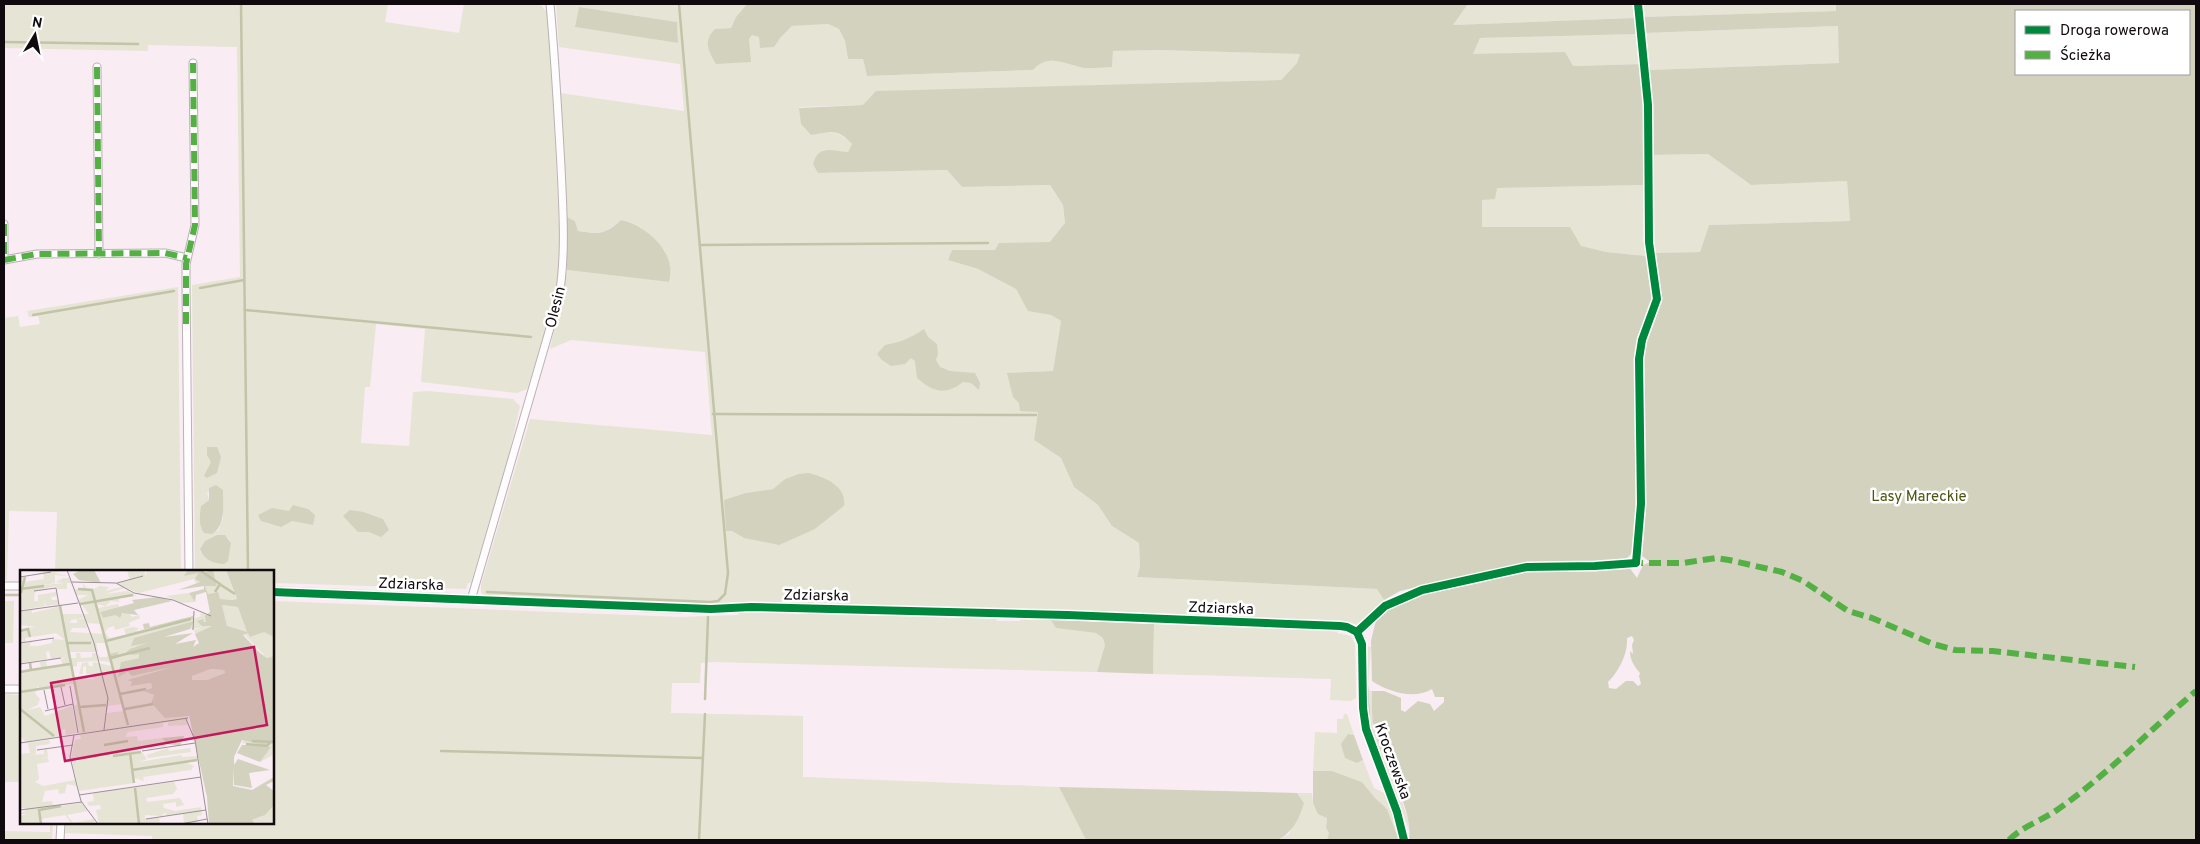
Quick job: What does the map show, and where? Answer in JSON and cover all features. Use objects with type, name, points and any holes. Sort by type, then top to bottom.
[{"type":"street","name":"Olesin","points":[[471,600],[559,297],[564,268],[564,230],[555,55],[550,4]]},
{"type":"street","points":[[189,570],[187,258],[195,225],[193,63]]},
{"type":"street","points":[[97,67],[99,254]]},
{"type":"street","points":[[4,224],[4,260],[37,254],[165,253],[187,258]]},
{"type":"street","points":[[4,586],[20,586]]},
{"type":"street","name":"Zdziarska","points":[[274,592],[711,609],[751,607],[1067,615],[1340,626],[1357,632]]},
{"type":"street","name":"Kroczewska","points":[[1357,632],[1362,644],[1363,708],[1366,729],[1397,812],[1404,840]]},
{"type":"street","points":[[4,689],[20,689]]},
{"type":"street","points":[[60,840],[61,824]]},
{"type":"shaded area","points":[[4,4],[388,4],[385,22],[459,33],[464,4],[535,4],[542,6],[549,15],[560,245],[559,279],[544,336],[527,389],[517,393],[421,382],[425,329],[376,324],[370,387],[365,387],[361,443],[409,446],[413,392],[428,391],[513,399],[520,406],[509,454],[471,583],[468,583],[466,589],[274,583],[274,570],[195,570],[192,285],[240,277],[237,47],[148,45],[148,51],[4,48]],"holes":[[[223,490],[223,518],[218,531],[201,528],[201,506],[209,500],[207,492]],[[217,535],[224,536],[231,543],[228,549],[201,553],[200,549],[205,541]]]},
{"type":"shaded area","points":[[556,4],[747,4],[736,17],[731,28],[715,29],[749,39],[752,35],[780,38],[792,26],[828,24],[839,29],[845,41],[848,59],[863,59],[867,76],[1032,70],[1044,62],[1050,61],[1084,68],[1096,68],[1112,66],[1113,51],[1159,50],[1300,54],[1297,63],[1281,80],[1100,86],[863,105],[799,107],[811,135],[824,133],[838,134],[852,144],[848,152],[823,150],[818,173],[947,170],[962,187],[1050,185],[1063,205],[1065,223],[1050,243],[1000,243],[995,250],[952,250],[948,260],[978,269],[1016,289],[1028,310],[1051,315],[1061,321],[1053,371],[1008,373],[1013,394],[1023,405],[1038,412],[1034,440],[1061,458],[1074,487],[1098,505],[1112,526],[1139,543],[1140,567],[1137,577],[1377,589],[1384,600],[1360,623],[1355,624],[1185,616],[746,604],[713,606],[484,596],[481,592],[481,585],[530,419],[712,435],[705,352],[571,340],[550,349],[567,270],[669,282],[670,266],[664,250],[621,220],[606,231],[591,232],[578,231],[575,221],[567,217],[560,93],[684,111],[680,64],[559,47]],"holes":[[[579,7],[677,22],[678,43],[576,27]],[[785,479],[844,506],[815,529],[744,538],[732,531],[746,493],[773,489]]]},
{"type":"shaded area","points":[[1468,4],[1632,4],[1634,18],[1453,25]]},
{"type":"shaded area","points":[[1641,4],[1836,4],[1837,11],[1643,17]]},
{"type":"shaded area","points":[[1838,26],[1840,63],[1648,70],[1645,33]]},
{"type":"shaded area","points":[[1638,34],[1643,64],[1573,66],[1473,54],[1480,38]]},
{"type":"shaded area","points":[[1708,154],[1751,185],[1847,181],[1850,221],[1709,225],[1700,252],[1653,253],[1651,155]]},
{"type":"shaded area","points":[[1644,185],[1646,256],[1606,252],[1481,227],[1482,200],[1497,188]]},
{"type":"shaded area","points":[[178,287],[181,570],[55,570],[57,512],[9,511],[7,580],[4,580],[4,318],[18,316],[20,327],[40,324],[38,316],[29,317],[27,311]]},
{"type":"shaded area","points":[[274,586],[452,593],[453,595],[274,588]]},
{"type":"shaded area","points":[[4,601],[14,601],[13,643],[4,643]]},
{"type":"shaded area","points":[[274,601],[681,617],[738,615],[739,611],[761,611],[995,619],[998,621],[1020,621],[1021,619],[1051,620],[1057,628],[1096,633],[1104,638],[1105,645],[1097,672],[711,662],[701,663],[700,683],[672,683],[671,713],[803,716],[803,777],[1059,787],[1086,840],[152,840],[152,836],[65,833],[66,824],[274,824]]},
{"type":"shaded area","points":[[459,602],[709,613],[680,614],[460,604]]},
{"type":"shaded area","points":[[1154,624],[1337,630],[1337,633],[1351,636],[1355,644],[1356,698],[1351,701],[1330,700],[1331,679],[1153,674]]},
{"type":"shaded area","points":[[1366,646],[1371,647],[1368,686],[1370,691],[1372,691],[1372,717],[1375,734],[1396,784],[1408,819],[1409,830],[1369,724]]},
{"type":"shaded area","points":[[4,694],[20,695],[20,782],[4,782]]},
{"type":"shaded area","points":[[1344,714],[1347,714],[1354,735],[1348,734],[1357,763],[1363,760],[1374,788],[1386,794],[1398,824],[1401,840],[1399,840],[1387,809],[1362,782],[1332,771],[1313,771],[1315,732],[1337,733],[1337,719],[1343,719]]},
{"type":"shaded area","points":[[1297,793],[1312,793],[1313,803],[1327,818],[1326,828],[1329,833],[1327,840],[1278,840],[1289,834],[1304,803]]},
{"type":"shaded area","points":[[50,824],[53,824],[52,840],[4,839],[4,831],[50,832]]},
{"type":"green space","points":[[747,4],[1468,4],[1453,25],[1634,18],[1638,34],[1480,38],[1473,54],[1565,52],[1573,66],[1643,64],[1644,185],[1497,188],[1495,199],[1482,200],[1482,227],[1570,227],[1581,246],[1606,252],[1646,256],[1653,276],[1655,297],[1637,355],[1635,393],[1638,530],[1636,543],[1631,555],[1621,561],[1612,563],[1527,564],[1400,591],[1384,600],[1377,589],[1137,577],[1140,567],[1139,543],[1112,526],[1098,505],[1074,487],[1061,458],[1034,440],[1038,412],[1020,411],[1019,403],[1013,397],[1007,373],[1053,371],[1061,321],[1051,315],[1028,311],[1016,289],[978,269],[948,260],[952,250],[995,250],[999,243],[1050,242],[1065,223],[1063,205],[1050,185],[962,187],[947,170],[818,173],[813,164],[822,151],[848,152],[852,144],[842,135],[834,132],[811,135],[801,124],[799,108],[863,105],[876,91],[1281,80],[1297,63],[1300,54],[1159,50],[1113,51],[1112,67],[1084,68],[1050,61],[1044,62],[1033,70],[867,76],[863,59],[848,59],[845,41],[839,29],[828,24],[792,26],[774,47],[760,48],[759,37],[752,35],[749,39],[751,62],[716,64],[708,46],[711,33],[715,29],[731,28],[736,17]]},
{"type":"green space","name":"Lasy Mareckie","points":[[1836,4],[2196,4],[2196,840],[1409,840],[1409,827],[1403,800],[1375,733],[1372,717],[1372,691],[1384,691],[1401,698],[1401,710],[1405,712],[1418,701],[1430,704],[1434,711],[1444,702],[1444,697],[1435,697],[1432,689],[1417,694],[1402,693],[1372,681],[1371,641],[1375,624],[1382,609],[1402,598],[1479,583],[1525,570],[1551,571],[1629,567],[1637,578],[1643,565],[1650,562],[1642,556],[1642,355],[1645,339],[1655,315],[1660,291],[1653,253],[1700,252],[1709,225],[1850,221],[1847,181],[1751,185],[1708,154],[1650,155],[1648,70],[1839,63],[1838,26],[1645,33],[1643,17],[1836,11]],"holes":[[[1632,636],[1634,640],[1632,645],[1633,654],[1630,651],[1634,665],[1640,673],[1641,684],[1638,686],[1633,681],[1626,681],[1616,689],[1609,688],[1608,682],[1616,673],[1624,656],[1627,638]]]},
{"type":"green space","points":[[579,7],[677,22],[678,43],[575,27]]},
{"type":"green space","points":[[567,217],[575,221],[578,231],[591,233],[606,231],[621,220],[629,222],[645,231],[664,250],[668,258],[670,266],[669,282],[567,270]]},
{"type":"green space","points":[[924,329],[928,337],[937,344],[938,354],[936,360],[940,367],[950,371],[975,373],[980,383],[979,390],[971,383],[963,382],[945,391],[939,391],[917,378],[915,361],[911,358],[905,364],[891,366],[877,354],[885,345],[906,339]]},
{"type":"green space","points":[[207,447],[217,447],[221,457],[217,473],[207,478],[204,476],[211,462],[207,455]]},
{"type":"green space","points":[[808,473],[834,484],[842,493],[844,499],[844,506],[815,529],[779,545],[744,538],[732,531],[726,531],[724,500],[746,493],[773,489],[785,479]]},
{"type":"green space","points":[[216,485],[223,490],[222,521],[212,534],[204,533],[200,523],[201,506],[209,500],[209,488]]},
{"type":"green space","points":[[293,505],[308,509],[315,515],[313,525],[292,521],[281,527],[261,521],[258,515],[272,508],[289,511]]},
{"type":"green space","points":[[350,510],[383,519],[389,530],[381,537],[369,532],[358,532],[343,516]]},
{"type":"green space","points":[[217,535],[225,535],[231,543],[228,561],[224,564],[209,560],[201,553],[200,549],[205,541]]},
{"type":"green space","points":[[1051,620],[1154,624],[1153,674],[1097,672],[1105,645],[1103,638],[1096,633],[1056,628]]},
{"type":"green space","points":[[1348,734],[1354,735],[1363,760],[1357,763],[1345,758],[1341,744]]},
{"type":"green space","points":[[1313,771],[1332,771],[1362,782],[1387,809],[1399,840],[1327,840],[1329,833],[1326,828],[1327,818],[1318,814],[1313,803]]},
{"type":"green space","points":[[1059,787],[1297,793],[1304,803],[1295,824],[1288,833],[1278,840],[1086,840]]},
{"type":"waterway","points":[[241,4],[248,570]]},
{"type":"waterway","points":[[487,592],[710,602],[718,601],[725,594],[728,573],[679,4]]},
{"type":"waterway","points":[[4,42],[138,44]]},
{"type":"waterway","points":[[700,245],[988,243]]},
{"type":"waterway","points":[[200,288],[244,280]]},
{"type":"waterway","points":[[33,315],[174,291]]},
{"type":"waterway","points":[[245,310],[531,337]]},
{"type":"waterway","points":[[713,414],[1036,415]]},
{"type":"waterway","points":[[4,595],[20,595]]},
{"type":"waterway","points":[[705,699],[708,617]]},
{"type":"waterway","points":[[699,840],[705,714]]},
{"type":"waterway","points":[[441,751],[703,758]]},
{"type":"marked path","points":[[186,324],[186,264],[195,225],[193,63]]},
{"type":"marked path","points":[[97,67],[99,254]]},
{"type":"marked path","points":[[4,224],[4,260]]},
{"type":"marked path","points":[[4,260],[37,254],[165,253],[187,258]]},
{"type":"marked path","points":[[1631,563],[1683,563],[1716,558],[1729,560],[1782,572],[1803,581],[1848,611],[1872,618],[1933,644],[1955,650],[1993,651],[2135,667]]},
{"type":"marked path","points":[[2009,840],[2020,831],[2051,814],[2075,796],[2111,767],[2196,691]]},
{"type":"cycle path","points":[[1357,632],[1385,606],[1422,590],[1527,567],[1636,563],[1641,504],[1639,359],[1642,340],[1657,299],[1649,242],[1648,105],[1638,4]]},
{"type":"cycle path","points":[[274,592],[711,609],[751,607],[1067,615],[1340,626],[1357,632]]},
{"type":"cycle path","points":[[1357,632],[1362,644],[1363,708],[1366,729],[1397,812],[1404,840]]}]
